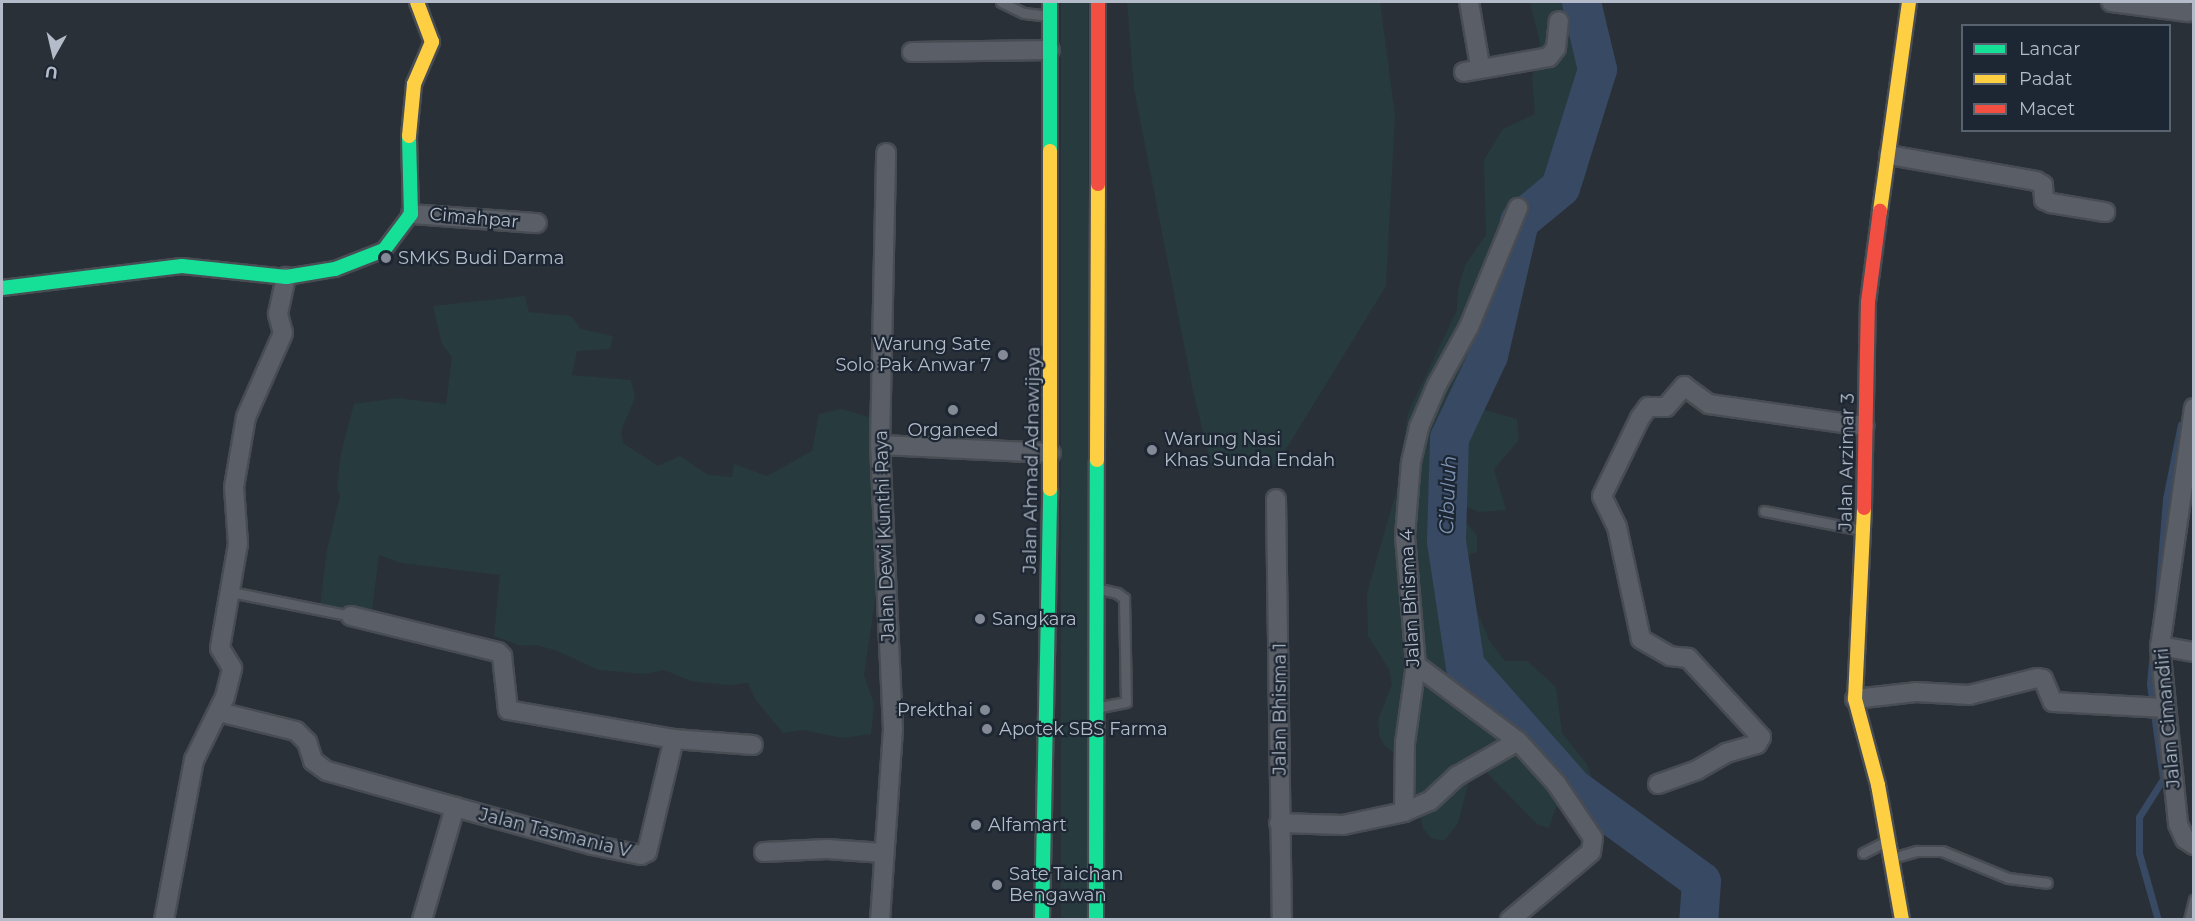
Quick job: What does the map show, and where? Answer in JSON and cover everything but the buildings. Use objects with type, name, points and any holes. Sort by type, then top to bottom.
[{"type":"main road","points":[[2,288],[49,285],[182,266],[286,277],[335,268],[384,250],[411,214],[408,116],[414,84],[423,69],[432,42],[417,2]]},
{"type":"main road","name":"Jalan Ahmad Adnawijaya","points":[[1042,920],[1051,453],[1050,2]]},
{"type":"main road","points":[[1096,920],[1098,2]]},
{"type":"main road","name":"Jalan Arzimar 3","points":[[1902,920],[1855,699],[1864,531],[1864,426],[1868,302],[1909,2]]},
{"type":"street","points":[[1469,2],[1472,69],[1529,63],[1549,57],[1556,48],[1559,21]]},
{"type":"street","points":[[2111,2],[2188,12]]},
{"type":"street","points":[[912,52],[1050,50]]},
{"type":"street","name":"Jalan Dewi Kunthi Raya","points":[[880,920],[893,730],[880,445],[886,153]]},
{"type":"street","points":[[1889,155],[2036,181],[2043,184],[2044,200],[2105,212]]},
{"type":"street","name":"Jalan Bhisma 4","points":[[1404,812],[1404,743],[1416,665],[1405,536],[1411,462],[1419,427],[1437,385],[1469,327],[1518,208]]},
{"type":"street","name":"Cimahpar","points":[[411,214],[537,224]]},
{"type":"street","points":[[164,920],[194,760],[219,712],[232,668],[220,648],[231,592],[238,532],[234,487],[241,442],[255,392],[269,370],[283,333],[278,314],[286,277]]},
{"type":"street","points":[[1658,784],[1696,770],[1726,753],[1757,744],[1761,736],[1688,658],[1670,656],[1641,639],[1617,527],[1602,495],[1640,418],[1648,407],[1666,407],[1684,386],[1709,404],[1864,426]]},
{"type":"street","name":"Jalan Cimandiri","points":[[2193,408],[2189,480],[2160,646],[2161,709],[2178,824],[2185,839],[2193,845]]},
{"type":"street","points":[[880,445],[1051,453]]},
{"type":"street","name":"Jalan Bhisma 1","points":[[1276,499],[1282,920]]},
{"type":"street","points":[[351,616],[498,652],[502,656],[508,710],[674,739],[753,745]]},
{"type":"street","points":[[2160,646],[2193,652]]},
{"type":"street","points":[[1416,665],[1518,741],[1578,811],[1594,845],[1583,859],[1510,920]]},
{"type":"street","points":[[1855,699],[1916,692],[1969,695],[2037,678],[2043,679],[2054,702],[2104,703],[2161,709]]},
{"type":"street","name":"Jalan Tasmania V","points":[[219,712],[297,731],[308,742],[314,760],[327,771],[641,855],[650,847],[655,806],[674,739]]},
{"type":"street","points":[[1279,823],[1343,825],[1404,812],[1430,801],[1457,776],[1518,741]]},
{"type":"street","name":"Jalan Tasmania V","points":[[422,920],[455,807]]},
{"type":"street","points":[[764,852],[827,849],[884,853]]},
{"type":"lane","points":[[1001,2],[1024,13],[1050,16]]},
{"type":"lane","points":[[1764,512],[1864,531]]},
{"type":"lane","points":[[1097,588],[1117,593],[1124,598],[1126,702],[1097,707]]},
{"type":"lane","points":[[231,592],[351,616]]},
{"type":"lane","points":[[1863,853],[1887,842]]},
{"type":"lane","points":[[1890,858],[1917,851],[1942,851],[2008,878],[2047,883]]},
{"type":"lane","points":[[2188,920],[2193,900]]},
{"type":"green space","points":[[1061,2],[1088,2],[1088,919],[1061,919]]},
{"type":"green space","points":[[1127,2],[1380,2],[1395,116],[1386,286],[1277,464],[1212,468],[1193,391],[1134,89]]},
{"type":"green space","points":[[1530,2],[1593,2],[1592,29],[1603,77],[1599,123],[1586,156],[1588,167],[1584,181],[1575,192],[1552,182],[1526,200],[1521,224],[1488,302],[1508,312],[1486,349],[1465,361],[1461,396],[1473,399],[1485,410],[1517,419],[1519,440],[1494,469],[1506,510],[1479,512],[1448,499],[1477,536],[1477,552],[1464,556],[1463,579],[1490,642],[1505,661],[1527,661],[1556,687],[1562,733],[1587,764],[1595,787],[1588,810],[1556,807],[1549,828],[1537,824],[1481,767],[1471,773],[1458,823],[1444,841],[1431,838],[1423,828],[1412,774],[1405,761],[1384,745],[1379,734],[1378,720],[1392,684],[1389,669],[1368,636],[1367,593],[1397,489],[1408,413],[1457,310],[1458,290],[1465,265],[1486,235],[1484,160],[1503,129],[1535,114],[1532,79],[1540,43]]},
{"type":"green space","points":[[525,296],[529,312],[571,316],[581,329],[613,336],[610,349],[577,351],[572,375],[631,380],[635,398],[621,431],[623,443],[658,466],[680,456],[708,475],[732,477],[734,464],[767,476],[812,451],[819,414],[842,409],[872,418],[878,549],[875,601],[864,675],[874,704],[871,734],[842,738],[803,730],[783,733],[756,700],[748,683],[729,685],[691,681],[664,670],[645,674],[599,670],[555,650],[536,645],[522,646],[494,636],[500,575],[401,563],[379,555],[371,618],[320,606],[327,550],[340,496],[337,487],[341,453],[354,404],[397,398],[446,404],[452,357],[442,344],[433,306]]},
{"type":"waterway","name":"Cibuluh","points":[[1581,2],[1597,69],[1560,187],[1519,221],[1488,355],[1449,438],[1446,541],[1465,666],[1573,788],[1701,881],[1698,920]]},
{"type":"waterway","points":[[2157,609],[2166,499],[2181,424]]},
{"type":"waterway","points":[[2153,650],[2150,684],[2163,779],[2139,817],[2139,853],[2158,920]]},
{"type":"traffic: fast","points":[[1050,2],[1050,151]]},
{"type":"traffic: fast","points":[[2,288],[182,266],[286,277],[335,269],[384,250],[411,214],[409,136]]},
{"type":"traffic: fast","points":[[1096,920],[1097,460]]},
{"type":"traffic: fast","points":[[1042,920],[1050,489]]},
{"type":"traffic: slow","points":[[409,136],[414,84],[432,42],[417,2]]},
{"type":"traffic: slow","points":[[1880,211],[1909,2]]},
{"type":"traffic: slow","points":[[1050,151],[1050,489]]},
{"type":"traffic: slow","points":[[1097,460],[1098,184]]},
{"type":"traffic: slow","points":[[1864,508],[1855,699],[1878,785],[1902,920]]},
{"type":"traffic: jam","points":[[1098,2],[1098,184]]},
{"type":"traffic: jam","points":[[1864,508],[1868,302],[1880,211]]},
{"type":"place","name":"SMKS Budi Darma","points":[[386,258]]},
{"type":"place","name":"Warung Sate Solo Pak Anwar 7","points":[[1003,355]]},
{"type":"place","name":"Organeed","points":[[953,410]]},
{"type":"place","name":"Warung Nasi Khas Sunda Endah","points":[[1152,450]]},
{"type":"place","name":"Sangkara","points":[[980,619]]},
{"type":"place","name":"Prekthai","points":[[985,710]]},
{"type":"place","name":"Apotek SBS Farma","points":[[987,729]]},
{"type":"place","name":"Alfamart","points":[[976,825]]},
{"type":"place","name":"Sate Taichan Bengawan","points":[[997,885]]}]
